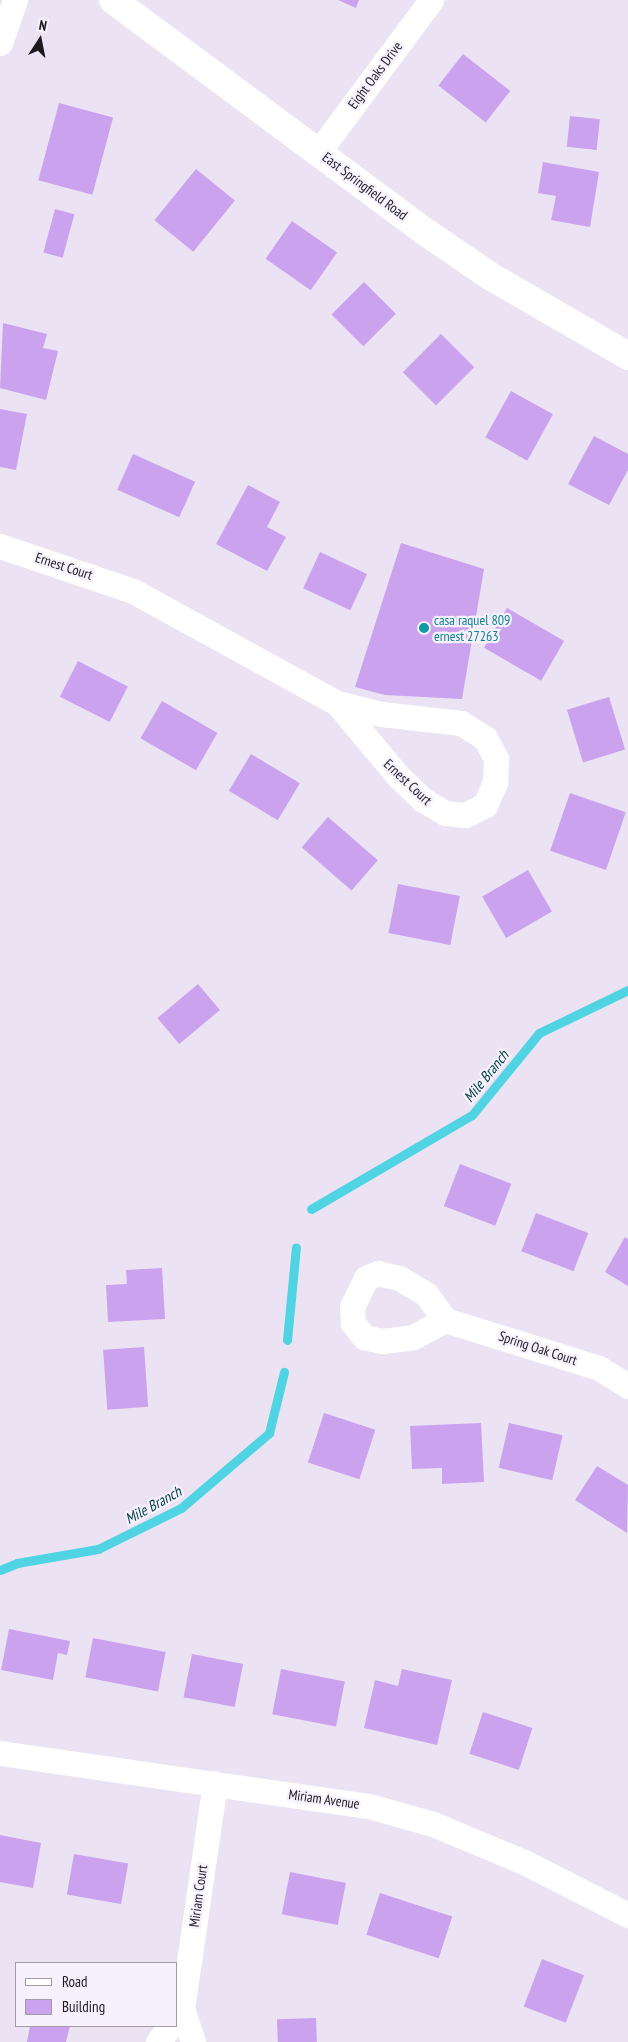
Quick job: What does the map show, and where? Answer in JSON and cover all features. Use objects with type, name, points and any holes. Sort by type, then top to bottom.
[{"type":"street","points":[[0,43],[15,0]]},
{"type":"street","name":"East Springfield Road","points":[[114,0],[490,276],[628,356]]},
{"type":"street","name":"Eight Oaks Drive","points":[[319,151],[431,0]]},
{"type":"street","name":"Ernest Court","points":[[0,546],[133,591],[337,703],[382,714],[461,722],[485,738],[496,759],[496,782],[485,805],[465,815],[444,813],[423,800],[398,776],[337,703]]},
{"type":"street","name":"Spring Oak Court","points":[[444,1320],[599,1368],[628,1386]]},
{"type":"street","name":"Miriam Avenue","points":[[0,1753],[369,1806],[433,1824],[524,1862],[628,1915]]},
{"type":"street","name":"Miriam Court","points":[[178,2005],[215,1783]]},
{"type":"street","name":"Miriam Court","points":[[178,2020],[193,2042]]},
{"type":"street","name":"Miriam Court","points":[[158,2042],[169,2027]]},
{"type":"building","points":[[338,0],[359,0],[356,8]]},
{"type":"building","points":[[463,54],[510,91],[486,122],[438,86]]},
{"type":"building","points":[[59,103],[113,117],[92,195],[38,180]]},
{"type":"building","points":[[570,116],[600,119],[597,150],[567,147]]},
{"type":"building","points":[[543,162],[599,172],[590,227],[551,220],[556,196],[538,193]]},
{"type":"building","points":[[196,169],[235,200],[193,252],[154,220]]},
{"type":"building","points":[[55,209],[74,214],[63,258],[43,252]]},
{"type":"building","points":[[292,221],[337,253],[311,290],[266,259]]},
{"type":"building","points":[[364,282],[396,314],[363,346],[331,315]]},
{"type":"building","points":[[3,323],[47,334],[43,348],[58,351],[46,400],[0,388]]},
{"type":"building","points":[[441,334],[474,367],[436,405],[403,372]]},
{"type":"building","points":[[511,391],[553,414],[527,461],[485,437]]},
{"type":"building","points":[[0,409],[27,414],[16,470],[0,467]]},
{"type":"building","points":[[594,436],[628,454],[628,470],[609,505],[568,484]]},
{"type":"building","points":[[133,454],[195,482],[179,517],[117,490]]},
{"type":"building","points":[[248,485],[280,502],[267,527],[286,537],[267,571],[216,544]]},
{"type":"building","name":"casa raquel 809 ernest 27263","points":[[401,543],[484,569],[462,699],[385,695],[355,687]]},
{"type":"building","points":[[320,552],[367,574],[350,610],[303,588]]},
{"type":"building","points":[[507,608],[564,641],[541,681],[484,648]]},
{"type":"building","points":[[78,661],[128,686],[110,722],[60,697]]},
{"type":"building","points":[[609,697],[625,750],[583,762],[567,710]]},
{"type":"building","points":[[162,701],[217,733],[196,770],[140,738]]},
{"type":"building","points":[[251,754],[300,783],[278,820],[229,791]]},
{"type":"building","points":[[570,793],[626,812],[606,870],[550,851]]},
{"type":"building","points":[[328,817],[378,860],[352,890],[302,847]]},
{"type":"building","points":[[528,870],[552,912],[506,938],[482,896]]},
{"type":"building","points":[[398,884],[460,896],[450,945],[388,933]]},
{"type":"building","points":[[198,984],[220,1010],[179,1044],[157,1018]]},
{"type":"building","points":[[460,1164],[511,1184],[495,1226],[444,1206]]},
{"type":"building","points":[[536,1213],[588,1233],[574,1271],[521,1251]]},
{"type":"building","points":[[625,1237],[628,1239],[628,1286],[605,1272]]},
{"type":"building","points":[[162,1268],[165,1319],[108,1322],[106,1285],[127,1284],[126,1270]]},
{"type":"building","points":[[144,1347],[148,1407],[107,1410],[103,1350]]},
{"type":"building","points":[[324,1413],[375,1430],[359,1479],[308,1462]]},
{"type":"building","points":[[481,1423],[484,1482],[442,1484],[442,1468],[412,1469],[410,1426]]},
{"type":"building","points":[[509,1423],[563,1435],[552,1480],[499,1468]]},
{"type":"building","points":[[597,1466],[628,1485],[627,1533],[575,1500]]},
{"type":"building","points":[[9,1629],[70,1641],[67,1655],[58,1653],[53,1680],[1,1670]]},
{"type":"building","points":[[93,1638],[166,1652],[158,1691],[85,1677]]},
{"type":"building","points":[[192,1654],[243,1664],[235,1707],[184,1697]]},
{"type":"building","points":[[281,1669],[345,1681],[336,1727],[272,1714]]},
{"type":"building","points":[[402,1669],[452,1680],[437,1745],[364,1728],[375,1680],[398,1686]]},
{"type":"building","points":[[483,1712],[532,1728],[519,1770],[469,1754]]},
{"type":"building","points":[[0,1835],[41,1843],[33,1888],[0,1882]]},
{"type":"building","points":[[74,1854],[128,1864],[121,1904],[67,1894]]},
{"type":"building","points":[[290,1872],[346,1883],[338,1925],[282,1914]]},
{"type":"building","points":[[380,1893],[452,1916],[439,1958],[366,1935]]},
{"type":"building","points":[[542,1959],[584,1975],[566,2023],[524,2007]]},
{"type":"building","points":[[316,2018],[317,2042],[278,2042],[277,2019]]},
{"type":"building","points":[[30,2027],[70,2027],[66,2042],[27,2042]]},
{"type":"waterway","name":"Mile Branch","points":[[311,1209],[472,1115],[539,1033],[628,990]]},
{"type":"waterway","name":"Mile Branch","points":[[287,1340],[296,1247]]},
{"type":"waterway","name":"Mile Branch","points":[[0,1570],[17,1563],[98,1549],[181,1508],[269,1433],[284,1372]]},
{"type":"place","name":"casa raquel 809 ernest 27263","points":[[424,628]]}]
